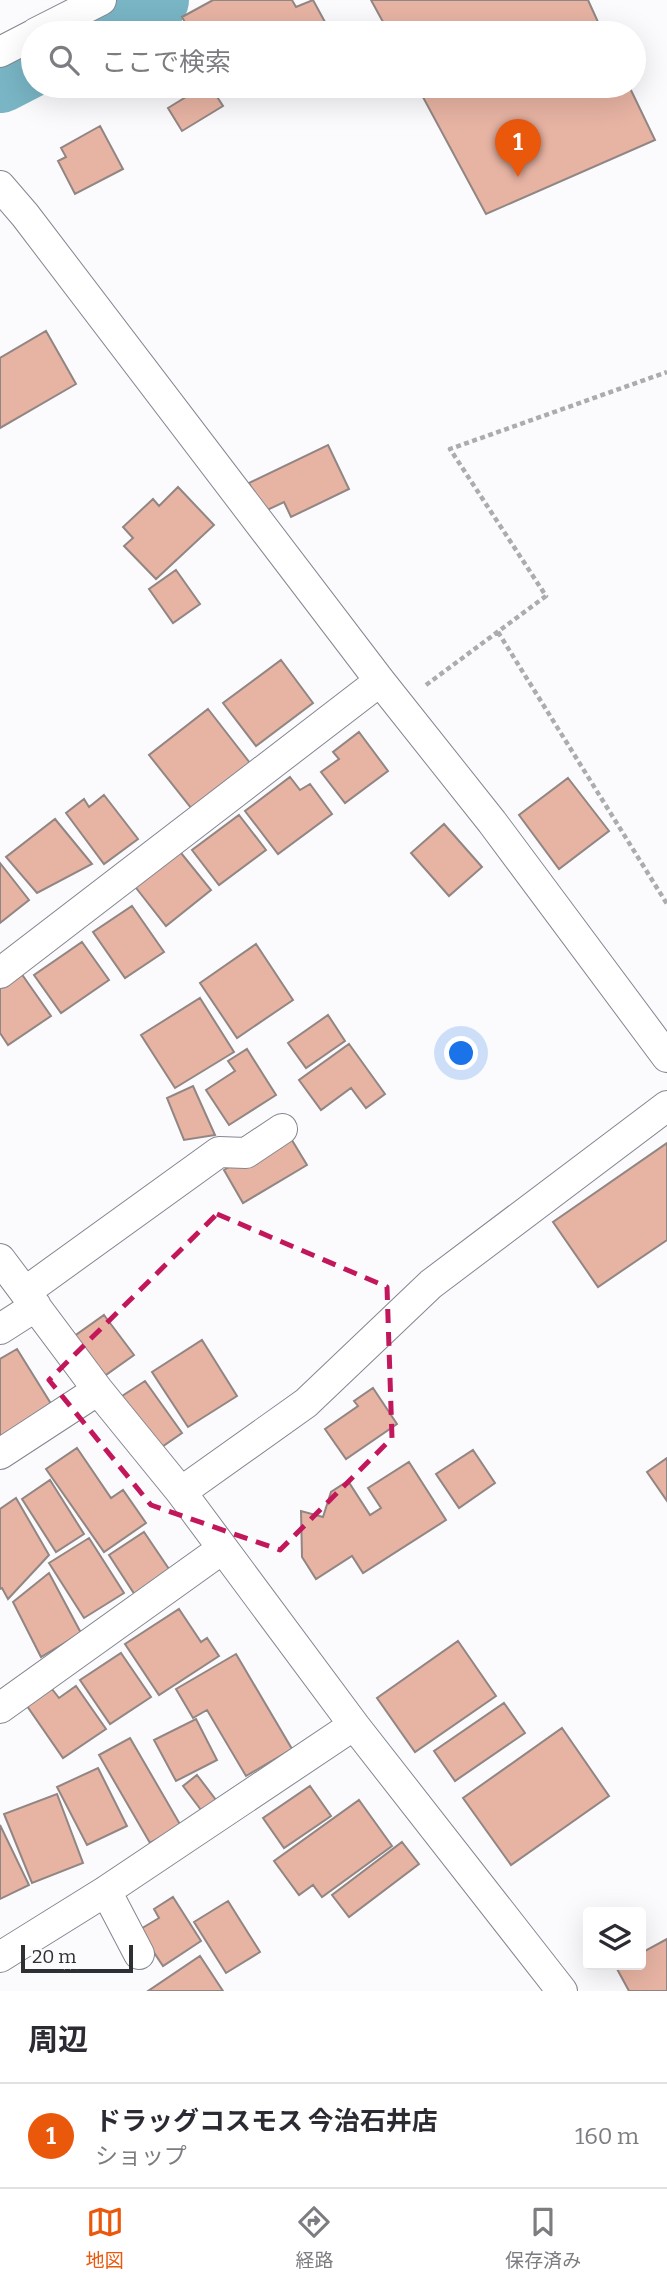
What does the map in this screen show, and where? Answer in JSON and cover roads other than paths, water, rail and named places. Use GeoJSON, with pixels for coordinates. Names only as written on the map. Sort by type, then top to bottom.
{"type":"FeatureCollection","features":[{"type":"Feature","properties":{"kind":"street"},"geometry":{"type":"LineString","coordinates":[[60,21],[101,0]]}},
{"type":"Feature","properties":{"kind":"street"},"geometry":{"type":"LineString","coordinates":[[0,52],[21,41]]}},
{"type":"Feature","properties":{"kind":"street"},"geometry":{"type":"LineString","coordinates":[[0,186],[25,215],[398,705],[492,822],[667,1056]]}},
{"type":"Feature","properties":{"kind":"street"},"geometry":{"type":"LineString","coordinates":[[0,973],[380,681]]}},
{"type":"Feature","properties":{"kind":"street"},"geometry":{"type":"LineString","coordinates":[[181,1492],[306,1404],[431,1284],[667,1106]]}},
{"type":"Feature","properties":{"kind":"street"},"geometry":{"type":"LineString","coordinates":[[0,1329],[31,1299],[219,1152],[246,1153],[282,1129]]}},
{"type":"Feature","properties":{"kind":"street"},"geometry":{"type":"LineString","coordinates":[[0,1259],[98,1390],[181,1492],[354,1725],[562,1991]]}},
{"type":"Feature","properties":{"kind":"street"},"geometry":{"type":"LineString","coordinates":[[0,1454],[98,1390]]}},
{"type":"Feature","properties":{"kind":"street"},"geometry":{"type":"LineString","coordinates":[[0,1708],[222,1549]]}},
{"type":"Feature","properties":{"kind":"street"},"geometry":{"type":"LineString","coordinates":[[0,1957],[106,1891],[354,1725]]}},
{"type":"Feature","properties":{"kind":"street"},"geometry":{"type":"LineString","coordinates":[[106,1891],[139,1954]]}},
{"type":"Feature","properties":{"kind":"waterway"},"geometry":{"type":"LineString","coordinates":[[114,21],[155,0]]}},
{"type":"Feature","properties":{"kind":"waterway"},"geometry":{"type":"LineString","coordinates":[[0,79],[21,68]]}},
{"type":"Feature","properties":{"kind":"place","name":"ドラッグコスモス 今治石井店"},"geometry":{"type":"Point","coordinates":[518,177]}}]}
